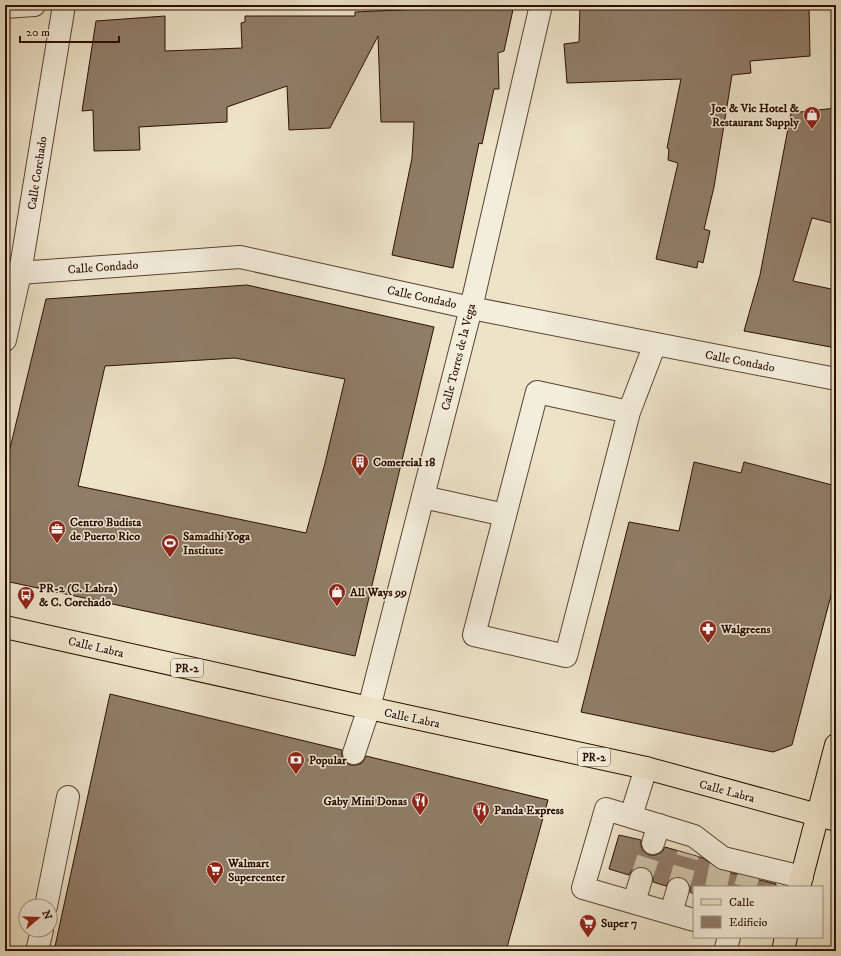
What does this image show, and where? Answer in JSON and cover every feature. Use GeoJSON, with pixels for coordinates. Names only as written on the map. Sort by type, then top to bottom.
{"type":"FeatureCollection","features":[{"type":"Feature","properties":{"kind":"main road","name":"Calle Labra"},"geometry":{"type":"LineString","coordinates":[[5,627],[646,768],[826,817]]}},
{"type":"Feature","properties":{"kind":"main road"},"geometry":{"type":"LineString","coordinates":[[800,882],[826,817],[836,744]]}},
{"type":"Feature","properties":{"kind":"main road"},"geometry":{"type":"LineString","coordinates":[[783,951],[786,938]]}},
{"type":"Feature","properties":{"kind":"street"},"geometry":{"type":"LineString","coordinates":[[5,7],[34,5]]}},
{"type":"Feature","properties":{"kind":"street","name":"Calle Corchado"},"geometry":{"type":"LineString","coordinates":[[5,340],[12,274],[64,5]]}},
{"type":"Feature","properties":{"kind":"street","name":"Calle Torres de la Vega"},"geometry":{"type":"LineString","coordinates":[[354,753],[369,708],[471,308],[541,5]]}},
{"type":"Feature","properties":{"kind":"street","name":"Calle Condado"},"geometry":{"type":"LineString","coordinates":[[12,274],[240,257],[471,308],[836,380]]}},
{"type":"Feature","properties":{"kind":"street"},"geometry":{"type":"LineString","coordinates":[[629,412],[537,392],[474,635],[566,656],[629,412],[654,344]]}},
{"type":"Feature","properties":{"kind":"street"},"geometry":{"type":"LineString","coordinates":[[423,496],[505,515]]}},
{"type":"Feature","properties":{"kind":"street"},"geometry":{"type":"LineString","coordinates":[[631,816],[646,768]]}},
{"type":"Feature","properties":{"kind":"street"},"geometry":{"type":"LineString","coordinates":[[48,898],[68,797]]}},
{"type":"Feature","properties":{"kind":"street"},"geometry":{"type":"LineString","coordinates":[[693,920],[583,888],[606,809],[631,816],[656,834],[691,845],[722,861],[800,882]]}},
{"type":"Feature","properties":{"kind":"street"},"geometry":{"type":"LineString","coordinates":[[634,902],[641,879]]}},
{"type":"Feature","properties":{"kind":"street"},"geometry":{"type":"LineString","coordinates":[[671,913],[678,889]]}},
{"type":"Feature","properties":{"kind":"street"},"geometry":{"type":"LineString","coordinates":[[38,951],[40,938]]}},
{"type":"Feature","properties":{"kind":"street"},"geometry":{"type":"LineString","coordinates":[[725,951],[729,938]]}},
{"type":"Feature","properties":{"kind":"building"},"geometry":{"type":"Polygon","coordinates":[[[422,5],[514,5],[504,51],[498,53],[499,89],[494,89],[482,144],[479,143],[453,268],[392,255],[412,158],[414,122],[381,122],[378,36],[330,128],[289,130],[287,86],[227,107],[227,122],[139,127],[140,150],[94,151],[93,110],[82,111],[96,21],[165,16],[165,51],[242,48],[241,23],[245,22],[245,16],[355,16],[355,12],[423,9],[422,5]]]}},
{"type":"Feature","properties":{"kind":"building"},"geometry":{"type":"Polygon","coordinates":[[[580,5],[809,5],[810,56],[750,61],[751,73],[732,75],[714,187],[704,229],[710,231],[703,263],[698,261],[697,268],[656,259],[678,163],[668,160],[669,149],[667,148],[681,79],[567,83],[564,44],[579,42],[580,5]]]}},
{"type":"Feature","properties":{"kind":"building"},"geometry":{"type":"Polygon","coordinates":[[[836,108],[836,224],[812,218],[793,281],[836,290],[836,348],[744,331],[760,275],[791,113],[836,108]]]}},
{"type":"Feature","properties":{"kind":"building","name":"Comercial 18"},"geometry":{"type":"Polygon","coordinates":[[[247,285],[434,327],[355,656],[5,581],[5,469],[46,299],[247,285]],[[235,358],[105,366],[78,486],[306,533],[325,463],[345,379],[235,358]]]}},
{"type":"Feature","properties":{"kind":"building","name":"Walgreens"},"geometry":{"type":"Polygon","coordinates":[[[694,462],[741,473],[744,462],[836,486],[836,576],[792,745],[773,752],[581,712],[629,522],[679,531],[694,462]]]}},
{"type":"Feature","properties":{"kind":"building"},"geometry":{"type":"Polygon","coordinates":[[[110,694],[342,750],[344,761],[350,765],[362,763],[366,756],[548,800],[506,951],[54,951],[110,694]]]}},
{"type":"Feature","properties":{"kind":"building"},"geometry":{"type":"Polygon","coordinates":[[[619,835],[641,840],[643,851],[649,855],[656,855],[662,852],[665,847],[703,858],[720,870],[776,884],[776,886],[693,886],[693,894],[690,892],[690,886],[687,881],[681,877],[675,877],[670,880],[666,886],[653,882],[653,876],[645,867],[638,867],[632,870],[629,875],[609,869],[619,835]]]}},
{"type":"Feature","properties":{"kind":"tunnel"},"geometry":{"type":"LineString","coordinates":[[641,879],[653,843]]}},
{"type":"Feature","properties":{"kind":"tunnel"},"geometry":{"type":"LineString","coordinates":[[678,889],[688,854]]}},
{"type":"Feature","properties":{"kind":"tunnel"},"geometry":{"type":"LineString","coordinates":[[716,886],[721,863]]}},
{"type":"Feature","properties":{"kind":"tunnel"},"geometry":{"type":"LineString","coordinates":[[745,886],[750,871]]}},
{"type":"Feature","properties":{"kind":"place","name":"Joe & Vic Hotel & Restaurant Supply"},"geometry":{"type":"Point","coordinates":[812,130]}},
{"type":"Feature","properties":{"kind":"place","name":"Comercial 18"},"geometry":{"type":"Point","coordinates":[360,477]}},
{"type":"Feature","properties":{"kind":"place","name":"Centro Budista de Puerto Rico"},"geometry":{"type":"Point","coordinates":[57,544]}},
{"type":"Feature","properties":{"kind":"place","name":"Samadhi Yoga Institute"},"geometry":{"type":"Point","coordinates":[170,558]}},
{"type":"Feature","properties":{"kind":"place","name":"All Ways 99"},"geometry":{"type":"Point","coordinates":[337,607]}},
{"type":"Feature","properties":{"kind":"place","name":"PR-2 (C. Labra) & C. Corchado"},"geometry":{"type":"Point","coordinates":[26,610]}},
{"type":"Feature","properties":{"kind":"place","name":"Walgreens"},"geometry":{"type":"Point","coordinates":[708,644]}},
{"type":"Feature","properties":{"kind":"place","name":"Popular"},"geometry":{"type":"Point","coordinates":[296,775]}},
{"type":"Feature","properties":{"kind":"place","name":"Gaby Mini Donas"},"geometry":{"type":"Point","coordinates":[420,816]}},
{"type":"Feature","properties":{"kind":"place","name":"Panda Express"},"geometry":{"type":"Point","coordinates":[481,825]}},
{"type":"Feature","properties":{"kind":"place","name":"Walmart Supercenter"},"geometry":{"type":"Point","coordinates":[215,885]}},
{"type":"Feature","properties":{"kind":"place","name":"Super 7"},"geometry":{"type":"Point","coordinates":[588,938]}}]}
